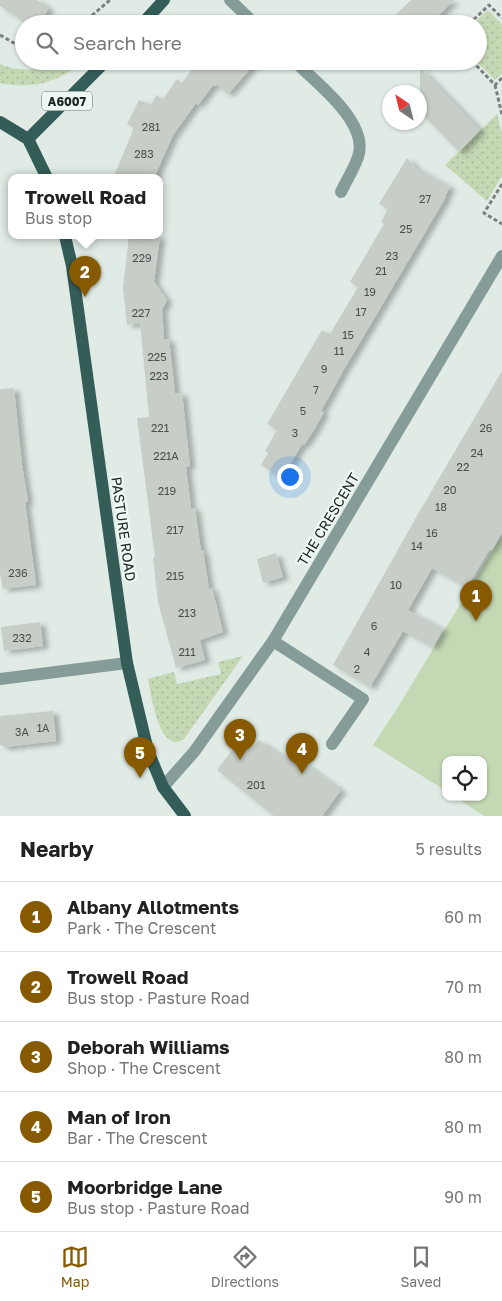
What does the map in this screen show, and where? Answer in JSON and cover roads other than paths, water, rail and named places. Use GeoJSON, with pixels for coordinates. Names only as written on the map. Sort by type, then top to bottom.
{"type":"FeatureCollection","features":[{"type":"Feature","properties":{"kind":"main road"},"geometry":{"type":"LineString","coordinates":[[150,15],[164,0]]}},
{"type":"Feature","properties":{"kind":"main road","name":"A6007"},"geometry":{"type":"LineString","coordinates":[[28,139],[97,70]]}},
{"type":"Feature","properties":{"kind":"main road"},"geometry":{"type":"LineString","coordinates":[[0,122],[28,139],[45,174]]}},
{"type":"Feature","properties":{"kind":"main road","name":"PASTURE ROAD"},"geometry":{"type":"LineString","coordinates":[[66,239],[72,266],[127,663],[148,751],[163,786],[185,816]]}},
{"type":"Feature","properties":{"kind":"street"},"geometry":{"type":"LineString","coordinates":[[230,0],[246,15]]}},
{"type":"Feature","properties":{"kind":"street"},"geometry":{"type":"LineString","coordinates":[[303,70],[338,103],[353,123],[360,140],[359,156],[341,192]]}},
{"type":"Feature","properties":{"kind":"street","name":"THE CRESCENT"},"geometry":{"type":"LineString","coordinates":[[163,786],[194,752],[273,640],[502,256]]}},
{"type":"Feature","properties":{"kind":"street"},"geometry":{"type":"LineString","coordinates":[[273,640],[363,699],[332,744]]}},
{"type":"Feature","properties":{"kind":"street"},"geometry":{"type":"LineString","coordinates":[[0,679],[127,663]]}},
{"type":"Feature","properties":{"kind":"place","name":"Trowell Road"},"geometry":{"type":"Point","coordinates":[85,297]}},
{"type":"Feature","properties":{"kind":"place","name":"Albany Allotments"},"geometry":{"type":"Point","coordinates":[476,621]}},
{"type":"Feature","properties":{"kind":"place","name":"Deborah Williams"},"geometry":{"type":"Point","coordinates":[240,760]}},
{"type":"Feature","properties":{"kind":"place","name":"Man of Iron"},"geometry":{"type":"Point","coordinates":[302,774]}},
{"type":"Feature","properties":{"kind":"place","name":"Moorbridge Lane"},"geometry":{"type":"Point","coordinates":[140,778]}}]}
